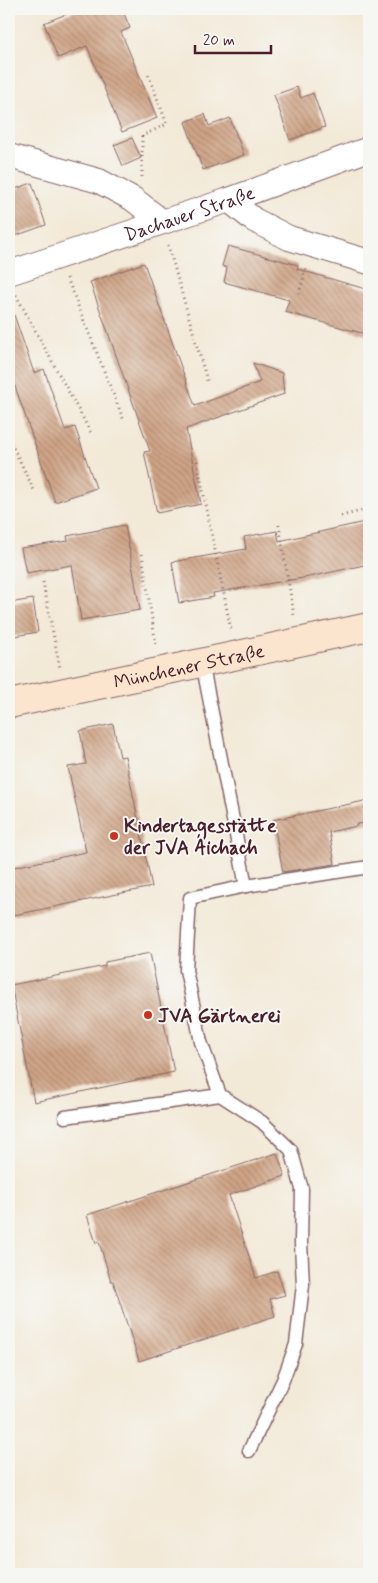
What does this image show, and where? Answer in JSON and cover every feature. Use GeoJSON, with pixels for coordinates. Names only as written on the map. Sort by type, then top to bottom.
{"type":"FeatureCollection","features":[{"type":"Feature","properties":{"kind":"main road","name":"Münchener Straße"},"geometry":{"type":"LineString","coordinates":[[9,704],[369,627]]}},
{"type":"Feature","properties":{"kind":"street","name":"Dachauer Straße"},"geometry":{"type":"LineString","coordinates":[[11,281],[58,256],[229,200],[369,149]]}},
{"type":"Feature","properties":{"kind":"street"},"geometry":{"type":"LineString","coordinates":[[9,156],[99,181],[133,199],[161,221]]}},
{"type":"Feature","properties":{"kind":"street"},"geometry":{"type":"LineString","coordinates":[[229,200],[254,220],[289,238],[369,262]]}},
{"type":"Feature","properties":{"kind":"lane"},"geometry":{"type":"LineString","coordinates":[[202,662],[246,886]]}},
{"type":"Feature","properties":{"kind":"lane"},"geometry":{"type":"LineString","coordinates":[[249,1451],[283,1380],[296,1344],[303,1286],[301,1243],[302,1189],[291,1150],[262,1122],[220,1096],[201,1042],[186,970],[190,898],[246,886],[369,867]]}},
{"type":"Feature","properties":{"kind":"lane"},"geometry":{"type":"LineString","coordinates":[[65,1117],[220,1096]]}},
{"type":"Feature","properties":{"kind":"path"},"geometry":{"type":"LineString","coordinates":[[133,199],[143,176],[142,136],[167,124],[148,74]]}},
{"type":"Feature","properties":{"kind":"path"},"geometry":{"type":"LineString","coordinates":[[161,221],[208,384]]}},
{"type":"Feature","properties":{"kind":"path"},"geometry":{"type":"LineString","coordinates":[[58,256],[124,421]]}},
{"type":"Feature","properties":{"kind":"path"},"geometry":{"type":"LineString","coordinates":[[11,281],[91,434]]}},
{"type":"Feature","properties":{"kind":"path"},"geometry":{"type":"LineString","coordinates":[[9,439],[34,490]]}},
{"type":"Feature","properties":{"kind":"path"},"geometry":{"type":"LineString","coordinates":[[197,461],[236,655]]}},
{"type":"Feature","properties":{"kind":"path"},"geometry":{"type":"LineString","coordinates":[[9,478],[13,486]]}},
{"type":"Feature","properties":{"kind":"path"},"geometry":{"type":"LineString","coordinates":[[341,516],[369,509]]}},
{"type":"Feature","properties":{"kind":"path"},"geometry":{"type":"LineString","coordinates":[[279,525],[293,614],[300,642]]}},
{"type":"Feature","properties":{"kind":"path"},"geometry":{"type":"LineString","coordinates":[[142,554],[157,650],[163,670]]}},
{"type":"Feature","properties":{"kind":"path"},"geometry":{"type":"LineString","coordinates":[[43,582],[64,692]]}},
{"type":"Feature","properties":{"kind":"building"},"geometry":{"type":"Polygon","coordinates":[[[79,9],[122,9],[130,28],[121,32],[157,118],[122,132],[87,46],[58,58],[44,23],[79,9]]]}},
{"type":"Feature","properties":{"kind":"building"},"geometry":{"type":"Polygon","coordinates":[[[297,87],[301,98],[313,93],[325,127],[290,140],[274,95],[297,87]]]}},
{"type":"Feature","properties":{"kind":"building"},"geometry":{"type":"Polygon","coordinates":[[[205,114],[209,126],[230,118],[244,155],[203,170],[185,122],[205,114]]]}},
{"type":"Feature","properties":{"kind":"building"},"geometry":{"type":"Polygon","coordinates":[[[132,138],[141,158],[123,166],[114,145],[132,138]]]}},
{"type":"Feature","properties":{"kind":"building"},"geometry":{"type":"Polygon","coordinates":[[[32,183],[46,225],[9,238],[9,191],[32,183]]]}},
{"type":"Feature","properties":{"kind":"building"},"geometry":{"type":"Polygon","coordinates":[[[228,246],[298,265],[297,269],[369,290],[369,335],[285,312],[289,300],[224,282],[227,268],[222,266],[228,246]]]}},
{"type":"Feature","properties":{"kind":"building"},"geometry":{"type":"Polygon","coordinates":[[[144,263],[195,406],[260,382],[253,363],[282,373],[284,394],[186,429],[201,504],[157,513],[144,452],[150,451],[90,282],[144,263]]]}},
{"type":"Feature","properties":{"kind":"building"},"geometry":{"type":"Polygon","coordinates":[[[12,309],[34,373],[44,369],[65,430],[75,427],[96,488],[55,502],[9,369],[9,310],[12,309]]]}},
{"type":"Feature","properties":{"kind":"building"},"geometry":{"type":"Polygon","coordinates":[[[369,521],[369,564],[309,577],[213,593],[214,597],[179,603],[172,562],[246,549],[244,537],[277,531],[279,541],[369,521]]]}},
{"type":"Feature","properties":{"kind":"building"},"geometry":{"type":"Polygon","coordinates":[[[125,525],[140,610],[81,620],[72,565],[26,573],[21,548],[68,541],[67,536],[125,525]]]}},
{"type":"Feature","properties":{"kind":"building"},"geometry":{"type":"Polygon","coordinates":[[[33,599],[38,632],[9,637],[9,603],[33,599]]]}},
{"type":"Feature","properties":{"kind":"building","name":"Kindertagesstätte der JVA Aichach"},"geometry":{"type":"Polygon","coordinates":[[[113,724],[120,757],[125,756],[152,887],[9,916],[9,868],[86,852],[68,767],[86,764],[80,731],[113,724]]]}},
{"type":"Feature","properties":{"kind":"building"},"geometry":{"type":"Polygon","coordinates":[[[369,800],[369,823],[356,824],[357,826],[329,832],[335,864],[283,872],[273,820],[369,800]]]}},
{"type":"Feature","properties":{"kind":"building"},"geometry":{"type":"Polygon","coordinates":[[[150,953],[174,1072],[34,1102],[11,985],[105,966],[105,962],[150,953]]]}},
{"type":"Feature","properties":{"kind":"building"},"geometry":{"type":"Polygon","coordinates":[[[277,1153],[285,1176],[229,1195],[256,1278],[277,1271],[285,1295],[270,1299],[275,1316],[139,1361],[113,1281],[111,1281],[99,1242],[96,1243],[87,1215],[277,1153]]]}},
{"type":"Feature","properties":{"kind":"place","name":"Kindertagesstätte der JVA Aichach"},"geometry":{"type":"Point","coordinates":[114,836]}},
{"type":"Feature","properties":{"kind":"place","name":"JVA Gärtnerei"},"geometry":{"type":"Point","coordinates":[148,1015]}}]}
